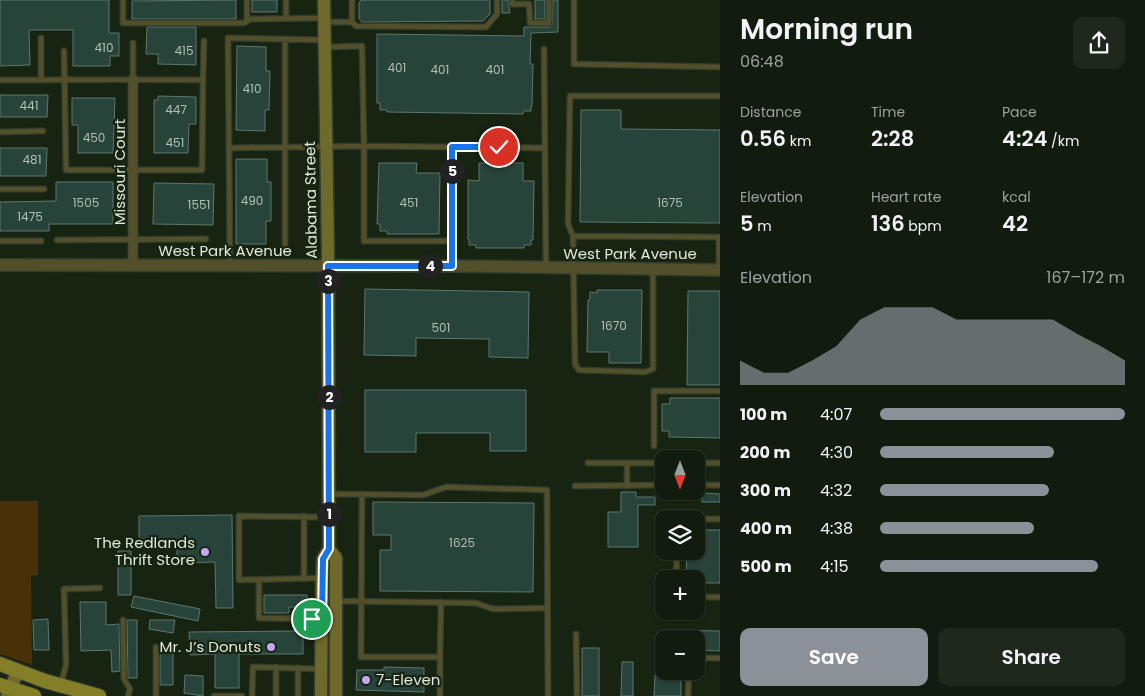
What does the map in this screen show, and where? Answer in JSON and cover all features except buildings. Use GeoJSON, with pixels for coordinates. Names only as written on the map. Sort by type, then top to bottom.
{"type":"FeatureCollection","features":[{"type":"Feature","properties":{"kind":"main road","name":"Alabama Street"},"geometry":{"type":"LineString","coordinates":[[321,696],[323,559],[329,549],[328,266],[324,0]]}},
{"type":"Feature","properties":{"kind":"main road","name":"Alabama Street"},"geometry":{"type":"LineString","coordinates":[[329,549],[336,558],[336,696]]}},
{"type":"Feature","properties":{"kind":"main road"},"geometry":{"type":"LineString","coordinates":[[0,664],[60,686],[99,696]]}},
{"type":"Feature","properties":{"kind":"main road"},"geometry":{"type":"LineString","coordinates":[[18,671],[6,690],[29,695],[35,677]]}},
{"type":"Feature","properties":{"kind":"street","name":"Missouri Court"},"geometry":{"type":"LineString","coordinates":[[133,79],[133,266]]}},
{"type":"Feature","properties":{"kind":"street","name":"West Park Avenue"},"geometry":{"type":"LineString","coordinates":[[0,265],[452,266],[719,270]]}},
{"type":"Feature","properties":{"kind":"lane"},"geometry":{"type":"LineString","coordinates":[[123,0],[124,23],[244,23],[251,19],[286,18],[352,22],[356,26],[486,27],[497,14],[497,0]]}},
{"type":"Feature","properties":{"kind":"lane"},"geometry":{"type":"LineString","coordinates":[[247,0],[248,21]]}},
{"type":"Feature","properties":{"kind":"lane"},"geometry":{"type":"LineString","coordinates":[[286,0],[286,18]]}},
{"type":"Feature","properties":{"kind":"lane"},"geometry":{"type":"LineString","coordinates":[[352,0],[352,22]]}},
{"type":"Feature","properties":{"kind":"lane"},"geometry":{"type":"LineString","coordinates":[[512,0],[512,4],[529,4],[530,23],[549,23],[549,0]]}},
{"type":"Feature","properties":{"kind":"lane"},"geometry":{"type":"LineString","coordinates":[[574,0],[574,64],[720,67]]}},
{"type":"Feature","properties":{"kind":"lane"},"geometry":{"type":"LineString","coordinates":[[41,38],[41,80]]}},
{"type":"Feature","properties":{"kind":"lane"},"geometry":{"type":"LineString","coordinates":[[230,265],[228,38],[285,39],[362,46],[364,240],[452,241]]}},
{"type":"Feature","properties":{"kind":"lane"},"geometry":{"type":"LineString","coordinates":[[285,39],[285,246]]}},
{"type":"Feature","properties":{"kind":"lane"},"geometry":{"type":"LineString","coordinates":[[64,51],[66,170],[202,170],[204,41]]}},
{"type":"Feature","properties":{"kind":"lane"},"geometry":{"type":"LineString","coordinates":[[133,43],[133,79]]}},
{"type":"Feature","properties":{"kind":"lane"},"geometry":{"type":"LineString","coordinates":[[544,49],[546,268]]}},
{"type":"Feature","properties":{"kind":"lane"},"geometry":{"type":"LineString","coordinates":[[0,80],[204,80]]}},
{"type":"Feature","properties":{"kind":"lane"},"geometry":{"type":"LineString","coordinates":[[653,269],[654,369],[645,372],[579,370],[576,368],[573,236],[568,224],[570,96],[720,96]]}},
{"type":"Feature","properties":{"kind":"lane"},"geometry":{"type":"LineString","coordinates":[[0,132],[44,132]]}},
{"type":"Feature","properties":{"kind":"lane"},"geometry":{"type":"LineString","coordinates":[[229,148],[364,146],[545,148]]}},
{"type":"Feature","properties":{"kind":"lane"},"geometry":{"type":"LineString","coordinates":[[452,147],[452,266]]}},
{"type":"Feature","properties":{"kind":"lane"},"geometry":{"type":"LineString","coordinates":[[0,189],[44,189]]}},
{"type":"Feature","properties":{"kind":"lane"},"geometry":{"type":"LineString","coordinates":[[573,236],[719,237],[719,270]]}},
{"type":"Feature","properties":{"kind":"lane"},"geometry":{"type":"LineString","coordinates":[[0,240],[41,241]]}},
{"type":"Feature","properties":{"kind":"lane"},"geometry":{"type":"LineString","coordinates":[[57,240],[206,240]]}},
{"type":"Feature","properties":{"kind":"lane"},"geometry":{"type":"LineString","coordinates":[[654,446],[654,391],[720,391]]}},
{"type":"Feature","properties":{"kind":"lane"},"geometry":{"type":"LineString","coordinates":[[588,463],[655,463]]}},
{"type":"Feature","properties":{"kind":"lane"},"geometry":{"type":"LineString","coordinates":[[626,463],[627,486]]}},
{"type":"Feature","properties":{"kind":"lane"},"geometry":{"type":"LineString","coordinates":[[705,463],[720,463]]}},
{"type":"Feature","properties":{"kind":"lane"},"geometry":{"type":"LineString","coordinates":[[575,486],[655,485]]}},
{"type":"Feature","properties":{"kind":"lane"},"geometry":{"type":"LineString","coordinates":[[705,485],[720,485]]}},
{"type":"Feature","properties":{"kind":"lane"},"geometry":{"type":"LineString","coordinates":[[329,494],[423,496],[446,486],[546,490],[548,696]]}},
{"type":"Feature","properties":{"kind":"lane"},"geometry":{"type":"LineString","coordinates":[[362,494],[361,657],[440,657]]}},
{"type":"Feature","properties":{"kind":"lane"},"geometry":{"type":"LineString","coordinates":[[322,578],[239,580],[239,516],[329,517]]}},
{"type":"Feature","properties":{"kind":"lane"},"geometry":{"type":"LineString","coordinates":[[304,516],[304,579]]}},
{"type":"Feature","properties":{"kind":"lane"},"geometry":{"type":"LineString","coordinates":[[705,519],[720,519]]}},
{"type":"Feature","properties":{"kind":"lane"},"geometry":{"type":"LineString","coordinates":[[259,580],[259,618],[322,619]]}},
{"type":"Feature","properties":{"kind":"lane"},"geometry":{"type":"LineString","coordinates":[[60,686],[66,665],[64,589],[100,588]]}},
{"type":"Feature","properties":{"kind":"lane"},"geometry":{"type":"LineString","coordinates":[[705,597],[720,597]]}},
{"type":"Feature","properties":{"kind":"lane"},"geometry":{"type":"LineString","coordinates":[[336,601],[476,603],[493,608],[547,608]]}},
{"type":"Feature","properties":{"kind":"lane"},"geometry":{"type":"LineString","coordinates":[[440,696],[441,602]]}},
{"type":"Feature","properties":{"kind":"lane"},"geometry":{"type":"LineString","coordinates":[[123,620],[124,679],[130,689],[128,696]]}},
{"type":"Feature","properties":{"kind":"lane"},"geometry":{"type":"LineString","coordinates":[[576,634],[577,696]]}},
{"type":"Feature","properties":{"kind":"lane"},"geometry":{"type":"LineString","coordinates":[[156,647],[156,696]]}},
{"type":"Feature","properties":{"kind":"lane"},"geometry":{"type":"LineString","coordinates":[[705,658],[720,658]]}},
{"type":"Feature","properties":{"kind":"lane"},"geometry":{"type":"LineString","coordinates":[[252,696],[252,667],[321,669]]}},
{"type":"Feature","properties":{"kind":"lane"},"geometry":{"type":"LineString","coordinates":[[276,668],[276,696]]}},
{"type":"Feature","properties":{"kind":"lane"},"geometry":{"type":"LineString","coordinates":[[298,668],[298,696]]}},
{"type":"Feature","properties":{"kind":"lane"},"geometry":{"type":"LineString","coordinates":[[688,680],[688,696]]}},
{"type":"Feature","properties":{"kind":"lane"},"geometry":{"type":"LineString","coordinates":[[214,696],[242,696]]}},
{"type":"Feature","properties":{"kind":"shaded area"},"geometry":{"type":"Polygon","coordinates":[[[0,501],[38,501],[38,575],[31,576],[32,665],[0,654],[0,501]]]}},
{"type":"Feature","properties":{"kind":"place","name":"The Redlands Thrift Store"},"geometry":{"type":"Point","coordinates":[205,552]}},
{"type":"Feature","properties":{"kind":"place","name":"Mr. J’s Donuts"},"geometry":{"type":"Point","coordinates":[271,647]}},
{"type":"Feature","properties":{"kind":"place","name":"7-Eleven"},"geometry":{"type":"Point","coordinates":[366,680]}},
{"type":"Feature","properties":{"kind":"route"},"geometry":{"type":"LineString","coordinates":[[312,619],[322,619],[323,559],[329,549],[328,266],[452,266],[452,147],[499,147]]}}]}
